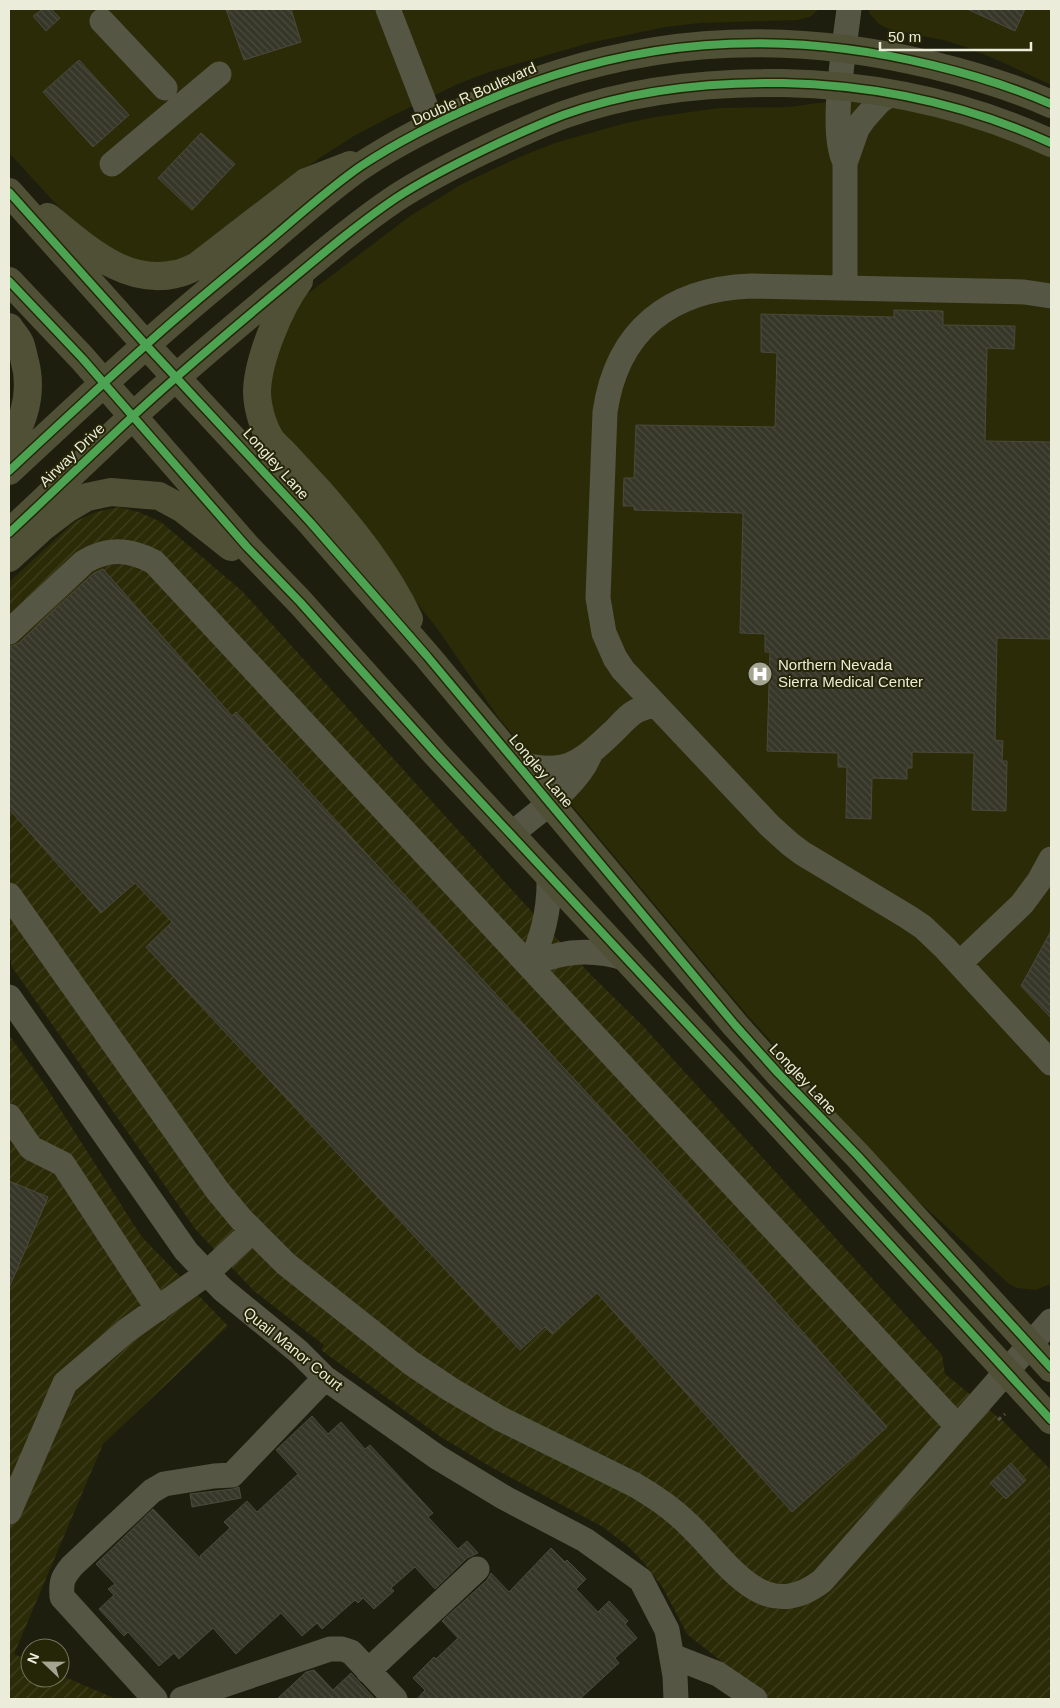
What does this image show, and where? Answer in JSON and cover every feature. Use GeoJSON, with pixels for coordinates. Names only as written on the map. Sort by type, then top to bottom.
{"type":"FeatureCollection","features":[{"type":"Feature","properties":{"kind":"main road","name":"Double R Boulevard"},"geometry":{"type":"LineString","coordinates":[[126,363],[332,189],[361,167],[432,125],[509,90],[546,77],[625,55],[677,47],[750,42],[787,42],[891,55],[1001,84],[1051,104]]}},
{"type":"Feature","properties":{"kind":"main road"},"geometry":{"type":"LineString","coordinates":[[176,377],[325,252],[374,214],[423,181],[509,138],[565,114],[610,101],[679,88],[719,84],[762,83],[840,86],[922,99],[995,120],[1051,143]]}},
{"type":"Feature","properties":{"kind":"main road"},"geometry":{"type":"LineString","coordinates":[[9,188],[108,263],[136,274],[158,277],[178,274],[198,266],[306,182],[389,150]]}},
{"type":"Feature","properties":{"kind":"main road","name":"Longley Lane"},"geometry":{"type":"LineString","coordinates":[[9,192],[146,345],[310,522],[427,656],[735,1025],[778,1073],[858,1156],[1051,1368]]}},
{"type":"Feature","properties":{"kind":"main road"},"geometry":{"type":"LineString","coordinates":[[325,252],[298,283],[272,330],[259,373],[257,392],[261,418],[270,438],[320,492],[362,543],[398,596],[427,656]]}},
{"type":"Feature","properties":{"kind":"main road"},"geometry":{"type":"LineString","coordinates":[[9,281],[103,383],[247,547],[300,602],[1051,1420]]}},
{"type":"Feature","properties":{"kind":"main road"},"geometry":{"type":"LineString","coordinates":[[9,327],[21,344],[27,366],[28,391],[25,412],[17,432],[9,445]]}},
{"type":"Feature","properties":{"kind":"main road","name":"Airway Drive"},"geometry":{"type":"LineString","coordinates":[[9,471],[126,363]]}},
{"type":"Feature","properties":{"kind":"main road","name":"Airway Drive"},"geometry":{"type":"LineString","coordinates":[[9,533],[176,377]]}},
{"type":"Feature","properties":{"kind":"main road"},"geometry":{"type":"LineString","coordinates":[[9,558],[44,526],[65,510],[87,497],[111,492],[159,496],[183,509],[300,602]]}},
{"type":"Feature","properties":{"kind":"street"},"geometry":{"type":"LineString","coordinates":[[388,9],[432,125]]}},
{"type":"Feature","properties":{"kind":"street"},"geometry":{"type":"LineString","coordinates":[[845,163],[839,149],[838,138],[840,86],[849,9]]}},
{"type":"Feature","properties":{"kind":"street"},"geometry":{"type":"LineString","coordinates":[[102,21],[165,88]]}},
{"type":"Feature","properties":{"kind":"street"},"geometry":{"type":"LineString","coordinates":[[112,164],[219,74]]}},
{"type":"Feature","properties":{"kind":"street"},"geometry":{"type":"LineString","coordinates":[[845,288],[845,163],[857,129],[863,120],[880,101],[892,93]]}},
{"type":"Feature","properties":{"kind":"street"},"geometry":{"type":"LineString","coordinates":[[1051,296],[1024,292],[743,286],[687,298],[672,305],[651,321],[629,346],[612,380],[605,412],[599,609],[604,634],[623,670],[778,835],[802,853],[908,917],[935,938],[1051,1063]]}},
{"type":"Feature","properties":{"kind":"street"},"geometry":{"type":"LineString","coordinates":[[9,632],[84,562],[93,557],[113,551],[123,551],[134,553],[154,562],[958,1427]]}},
{"type":"Feature","properties":{"kind":"street"},"geometry":{"type":"LineString","coordinates":[[516,762],[541,768],[558,768],[573,764],[591,752],[633,713],[655,704]]}},
{"type":"Feature","properties":{"kind":"street"},"geometry":{"type":"LineString","coordinates":[[512,834],[579,775],[591,752]]}},
{"type":"Feature","properties":{"kind":"street"},"geometry":{"type":"LineString","coordinates":[[960,963],[1022,904],[1051,859]]}},
{"type":"Feature","properties":{"kind":"street"},"geometry":{"type":"LineString","coordinates":[[529,965],[536,951],[546,920],[549,874]]}},
{"type":"Feature","properties":{"kind":"street"},"geometry":{"type":"LineString","coordinates":[[12,908],[217,1190],[252,1231],[294,1271],[411,1363],[450,1389],[499,1418],[655,1496],[689,1524],[745,1583],[763,1593],[783,1596],[794,1595],[814,1587],[822,1581],[1051,1322]]}},
{"type":"Feature","properties":{"kind":"street"},"geometry":{"type":"LineString","coordinates":[[529,965],[553,956],[581,951],[604,953],[627,959]]}},
{"type":"Feature","properties":{"kind":"street","name":"Quail Manor Court"},"geometry":{"type":"LineString","coordinates":[[9,997],[186,1252],[206,1274],[240,1305],[299,1352],[325,1378],[437,1457],[505,1498],[585,1540],[641,1580],[668,1630],[675,1676],[676,1699]]}},
{"type":"Feature","properties":{"kind":"street"},"geometry":{"type":"LineString","coordinates":[[9,1116],[32,1148]]}},
{"type":"Feature","properties":{"kind":"street"},"geometry":{"type":"LineString","coordinates":[[9,1138],[63,1164],[158,1309]]}},
{"type":"Feature","properties":{"kind":"street"},"geometry":{"type":"LineString","coordinates":[[9,1512],[65,1382],[126,1331],[206,1274],[252,1231]]}},
{"type":"Feature","properties":{"kind":"street"},"geometry":{"type":"LineString","coordinates":[[155,1699],[62,1597],[61,1584],[65,1575],[72,1566],[152,1491],[164,1484],[232,1475],[325,1378]]}},
{"type":"Feature","properties":{"kind":"street"},"geometry":{"type":"LineString","coordinates":[[368,1671],[477,1569]]}},
{"type":"Feature","properties":{"kind":"street"},"geometry":{"type":"LineString","coordinates":[[182,1699],[330,1649],[342,1649],[351,1652],[395,1699]]}},
{"type":"Feature","properties":{"kind":"street"},"geometry":{"type":"LineString","coordinates":[[672,1656],[718,1674],[756,1699]]}},
{"type":"Feature","properties":{"kind":"path"},"geometry":{"type":"LineString","coordinates":[[998,1420],[1005,1414]]}},
{"type":"Feature","properties":{"kind":"shaded area"},"geometry":{"type":"Polygon","coordinates":[[[9,9],[819,9],[810,17],[797,20],[700,23],[665,27],[589,43],[489,72],[458,84],[354,136],[321,157],[282,186],[198,256],[142,267],[93,244],[9,153],[9,9]]]}},
{"type":"Feature","properties":{"kind":"shaded area"},"geometry":{"type":"Polygon","coordinates":[[[868,9],[1051,9],[1051,85],[966,47],[943,40],[889,29],[879,24],[868,9]]]}},
{"type":"Feature","properties":{"kind":"shaded area","name":"Northern Nevada Sierra Medical Center"},"geometry":{"type":"Polygon","coordinates":[[[847,99],[909,109],[956,122],[996,135],[1051,157],[1051,1284],[1035,1290],[1017,1288],[1009,1284],[907,1191],[747,1015],[498,717],[439,631],[269,416],[270,362],[302,298],[410,216],[462,184],[555,143],[622,124],[655,117],[719,108],[789,107],[847,99]]]}},
{"type":"Feature","properties":{"kind":"shaded area"},"geometry":{"type":"Polygon","coordinates":[[[119,507],[139,512],[161,522],[242,591],[521,900],[591,975],[641,1024],[942,1355],[945,1374],[1004,1422],[1051,1470],[1051,1699],[755,1699],[761,1693],[687,1634],[663,1588],[629,1547],[603,1527],[491,1467],[441,1437],[321,1350],[324,1345],[254,1291],[196,1230],[12,967],[9,958],[9,582],[74,522],[96,512],[119,507]]]}},
{"type":"Feature","properties":{"kind":"shaded area"},"geometry":{"type":"Polygon","coordinates":[[[9,1035],[41,1079],[141,1236],[228,1326],[103,1444],[14,1654],[20,1657],[20,1688],[70,1688],[70,1679],[116,1699],[9,1699],[9,1035]]]}},
{"type":"Feature","properties":{"kind":"building"},"geometry":{"type":"Polygon","coordinates":[[[43,9],[51,9],[60,18],[46,31],[33,16],[43,9]]]}},
{"type":"Feature","properties":{"kind":"building"},"geometry":{"type":"Polygon","coordinates":[[[226,9],[291,9],[301,42],[244,60],[226,9]]]}},
{"type":"Feature","properties":{"kind":"building"},"geometry":{"type":"Polygon","coordinates":[[[967,9],[1025,9],[1015,31],[967,9]]]}},
{"type":"Feature","properties":{"kind":"building"},"geometry":{"type":"Polygon","coordinates":[[[79,60],[129,115],[93,147],[43,92],[79,60]]]}},
{"type":"Feature","properties":{"kind":"building"},"geometry":{"type":"Polygon","coordinates":[[[201,133],[235,164],[192,210],[158,178],[201,133]]]}},
{"type":"Feature","properties":{"kind":"building"},"geometry":{"type":"Polygon","coordinates":[[[894,310],[943,311],[943,325],[1015,326],[1014,349],[987,348],[985,441],[1051,442],[1051,639],[997,638],[995,740],[1003,741],[1002,761],[1007,761],[1006,811],[972,810],[974,753],[912,752],[912,768],[907,768],[907,779],[872,778],[871,819],[846,818],[847,767],[838,767],[838,753],[767,751],[770,652],[765,652],[765,634],[740,633],[743,513],[634,510],[634,506],[623,506],[624,478],[634,478],[636,425],[775,427],[777,353],[761,352],[761,314],[894,317],[894,310]]]}},
{"type":"Feature","properties":{"kind":"building"},"geometry":{"type":"Polygon","coordinates":[[[103,569],[232,716],[236,712],[691,1206],[887,1427],[792,1512],[597,1293],[552,1334],[545,1327],[520,1350],[146,947],[172,922],[135,883],[101,913],[9,809],[9,647],[19,643],[94,573],[103,569]]]}},
{"type":"Feature","properties":{"kind":"building"},"geometry":{"type":"Polygon","coordinates":[[[1051,931],[1051,1018],[1021,986],[1051,931]]]}},
{"type":"Feature","properties":{"kind":"building"},"geometry":{"type":"Polygon","coordinates":[[[9,1181],[48,1197],[9,1288],[9,1181]]]}},
{"type":"Feature","properties":{"kind":"building"},"geometry":{"type":"Polygon","coordinates":[[[312,1416],[328,1434],[341,1422],[365,1449],[370,1445],[433,1513],[428,1517],[458,1549],[467,1541],[478,1553],[467,1558],[435,1589],[415,1567],[391,1588],[394,1591],[374,1609],[363,1598],[358,1603],[355,1600],[322,1629],[317,1623],[302,1636],[281,1613],[236,1654],[213,1628],[179,1659],[174,1653],[159,1666],[128,1632],[124,1636],[99,1609],[114,1595],[108,1589],[115,1584],[96,1564],[153,1509],[201,1559],[200,1556],[230,1528],[224,1522],[247,1501],[257,1512],[298,1474],[276,1450],[312,1416]]]}},
{"type":"Feature","properties":{"kind":"building"},"geometry":{"type":"Polygon","coordinates":[[[1011,1463],[1026,1480],[1006,1499],[990,1483],[1011,1463]]]}},
{"type":"Feature","properties":{"kind":"building"},"geometry":{"type":"Polygon","coordinates":[[[239,1487],[241,1498],[192,1507],[190,1494],[239,1487]]]}},
{"type":"Feature","properties":{"kind":"building"},"geometry":{"type":"Polygon","coordinates":[[[551,1548],[565,1562],[567,1560],[586,1579],[576,1589],[598,1612],[609,1601],[628,1621],[625,1624],[637,1638],[615,1658],[619,1663],[580,1699],[417,1699],[425,1690],[413,1678],[434,1657],[436,1659],[458,1638],[442,1621],[487,1580],[491,1573],[509,1592],[551,1548]]]}},
{"type":"Feature","properties":{"kind":"building"},"geometry":{"type":"Polygon","coordinates":[[[314,1670],[333,1690],[351,1673],[374,1698],[277,1699],[306,1672],[314,1670]]]}},
{"type":"Feature","properties":{"kind":"cycle path"},"geometry":{"type":"LineString","coordinates":[[9,471],[173,321],[309,206],[361,166],[390,148],[436,124],[483,102],[538,80],[593,64],[649,52],[704,45],[760,43],[817,46],[874,53],[932,65],[993,82],[1051,104]]}},
{"type":"Feature","properties":{"kind":"cycle path"},"geometry":{"type":"LineString","coordinates":[[9,533],[184,370],[318,257],[364,221],[396,198],[440,172],[505,140],[563,115],[616,99],[671,89],[755,83],[818,85],[886,93],[953,107],[1019,129],[1051,143]]}},
{"type":"Feature","properties":{"kind":"cycle path"},"geometry":{"type":"LineString","coordinates":[[9,192],[146,345],[310,522],[427,656],[735,1025],[778,1073],[858,1156],[1051,1368]]}},
{"type":"Feature","properties":{"kind":"cycle path"},"geometry":{"type":"LineString","coordinates":[[9,281],[82,358],[247,547],[300,602],[437,755],[753,1095],[1051,1420]]}},
{"type":"Feature","properties":{"kind":"place","name":"Northern Nevada Sierra Medical Center"},"geometry":{"type":"Point","coordinates":[760,674]}}]}
